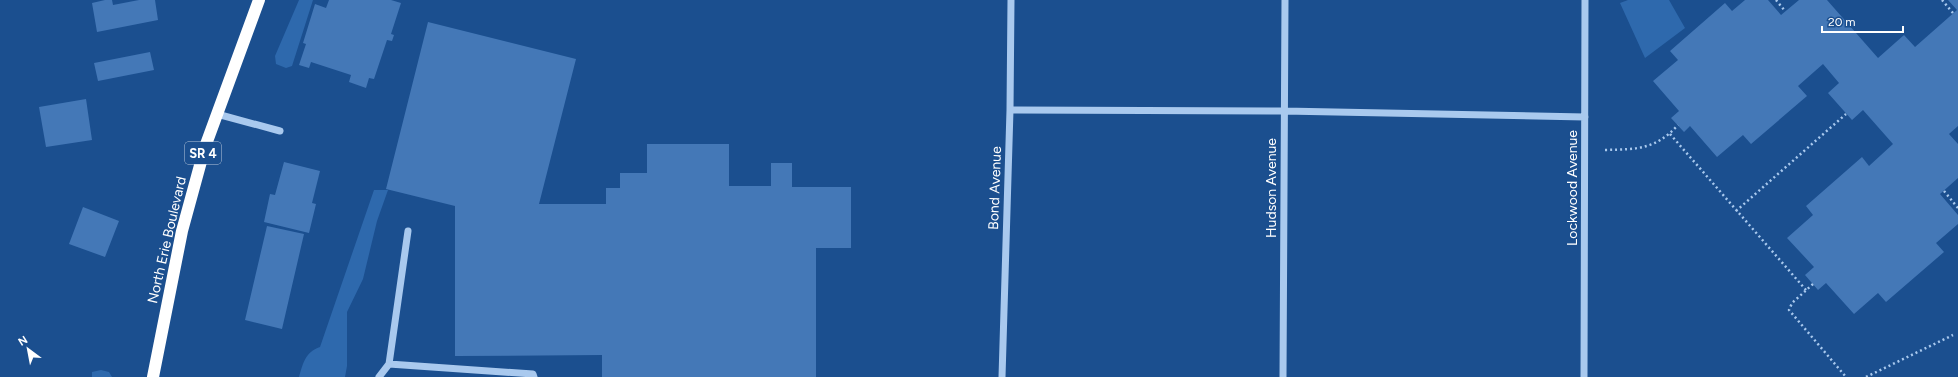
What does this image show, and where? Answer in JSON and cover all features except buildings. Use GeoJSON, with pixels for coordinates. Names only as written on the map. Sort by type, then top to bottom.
{"type":"FeatureCollection","features":[{"type":"Feature","properties":{"kind":"highway","name":"North Erie Boulevard"},"geometry":{"type":"LineString","coordinates":[[153,377],[182,231],[205,146],[259,0]]}},
{"type":"Feature","properties":{"kind":"street","name":"Bond Avenue"},"geometry":{"type":"LineString","coordinates":[[1002,377],[1010,110],[1011,0]]}},
{"type":"Feature","properties":{"kind":"street","name":"Hudson Avenue"},"geometry":{"type":"LineString","coordinates":[[1283,377],[1285,0]]}},
{"type":"Feature","properties":{"kind":"street","name":"Lockwood Avenue"},"geometry":{"type":"LineString","coordinates":[[1584,377],[1585,0]]}},
{"type":"Feature","properties":{"kind":"street"},"geometry":{"type":"LineString","coordinates":[[1010,110],[1284,111],[1585,117]]}},
{"type":"Feature","properties":{"kind":"street"},"geometry":{"type":"LineString","coordinates":[[217,114],[280,131]]}},
{"type":"Feature","properties":{"kind":"street"},"geometry":{"type":"LineString","coordinates":[[379,377],[389,364],[408,231]]}},
{"type":"Feature","properties":{"kind":"street"},"geometry":{"type":"LineString","coordinates":[[389,364],[533,374],[534,377]]}},
{"type":"Feature","properties":{"kind":"path"},"geometry":{"type":"LineString","coordinates":[[1776,0],[1785,11]]}},
{"type":"Feature","properties":{"kind":"path"},"geometry":{"type":"LineString","coordinates":[[1942,0],[1953,14]]}},
{"type":"Feature","properties":{"kind":"path"},"geometry":{"type":"LineString","coordinates":[[1736,211],[1846,114]]}},
{"type":"Feature","properties":{"kind":"path"},"geometry":{"type":"LineString","coordinates":[[1605,150],[1640,149],[1654,144],[1670,134],[1678,126]]}},
{"type":"Feature","properties":{"kind":"path"},"geometry":{"type":"LineString","coordinates":[[1670,134],[1806,290]]}},
{"type":"Feature","properties":{"kind":"path"},"geometry":{"type":"LineString","coordinates":[[1944,190],[1958,208]]}},
{"type":"Feature","properties":{"kind":"path"},"geometry":{"type":"LineString","coordinates":[[1813,284],[1792,303],[1789,310],[1846,377]]}},
{"type":"Feature","properties":{"kind":"path"},"geometry":{"type":"LineString","coordinates":[[1866,377],[1953,335]]}},
{"type":"Feature","properties":{"kind":"shaded area"},"geometry":{"type":"Polygon","coordinates":[[[299,0],[313,0],[292,66],[286,68],[276,64],[275,56],[299,0]]]}},
{"type":"Feature","properties":{"kind":"shaded area"},"geometry":{"type":"Polygon","coordinates":[[[1628,0],[1669,0],[1685,28],[1645,58],[1620,3],[1628,0]]]}},
{"type":"Feature","properties":{"kind":"shaded area"},"geometry":{"type":"Polygon","coordinates":[[[374,190],[388,190],[377,221],[363,279],[347,312],[347,366],[345,377],[299,377],[305,359],[311,352],[320,347],[374,190]]]}},
{"type":"Feature","properties":{"kind":"shaded area"},"geometry":{"type":"Polygon","coordinates":[[[101,370],[109,372],[112,377],[92,377],[92,372],[101,370]]]}}]}
